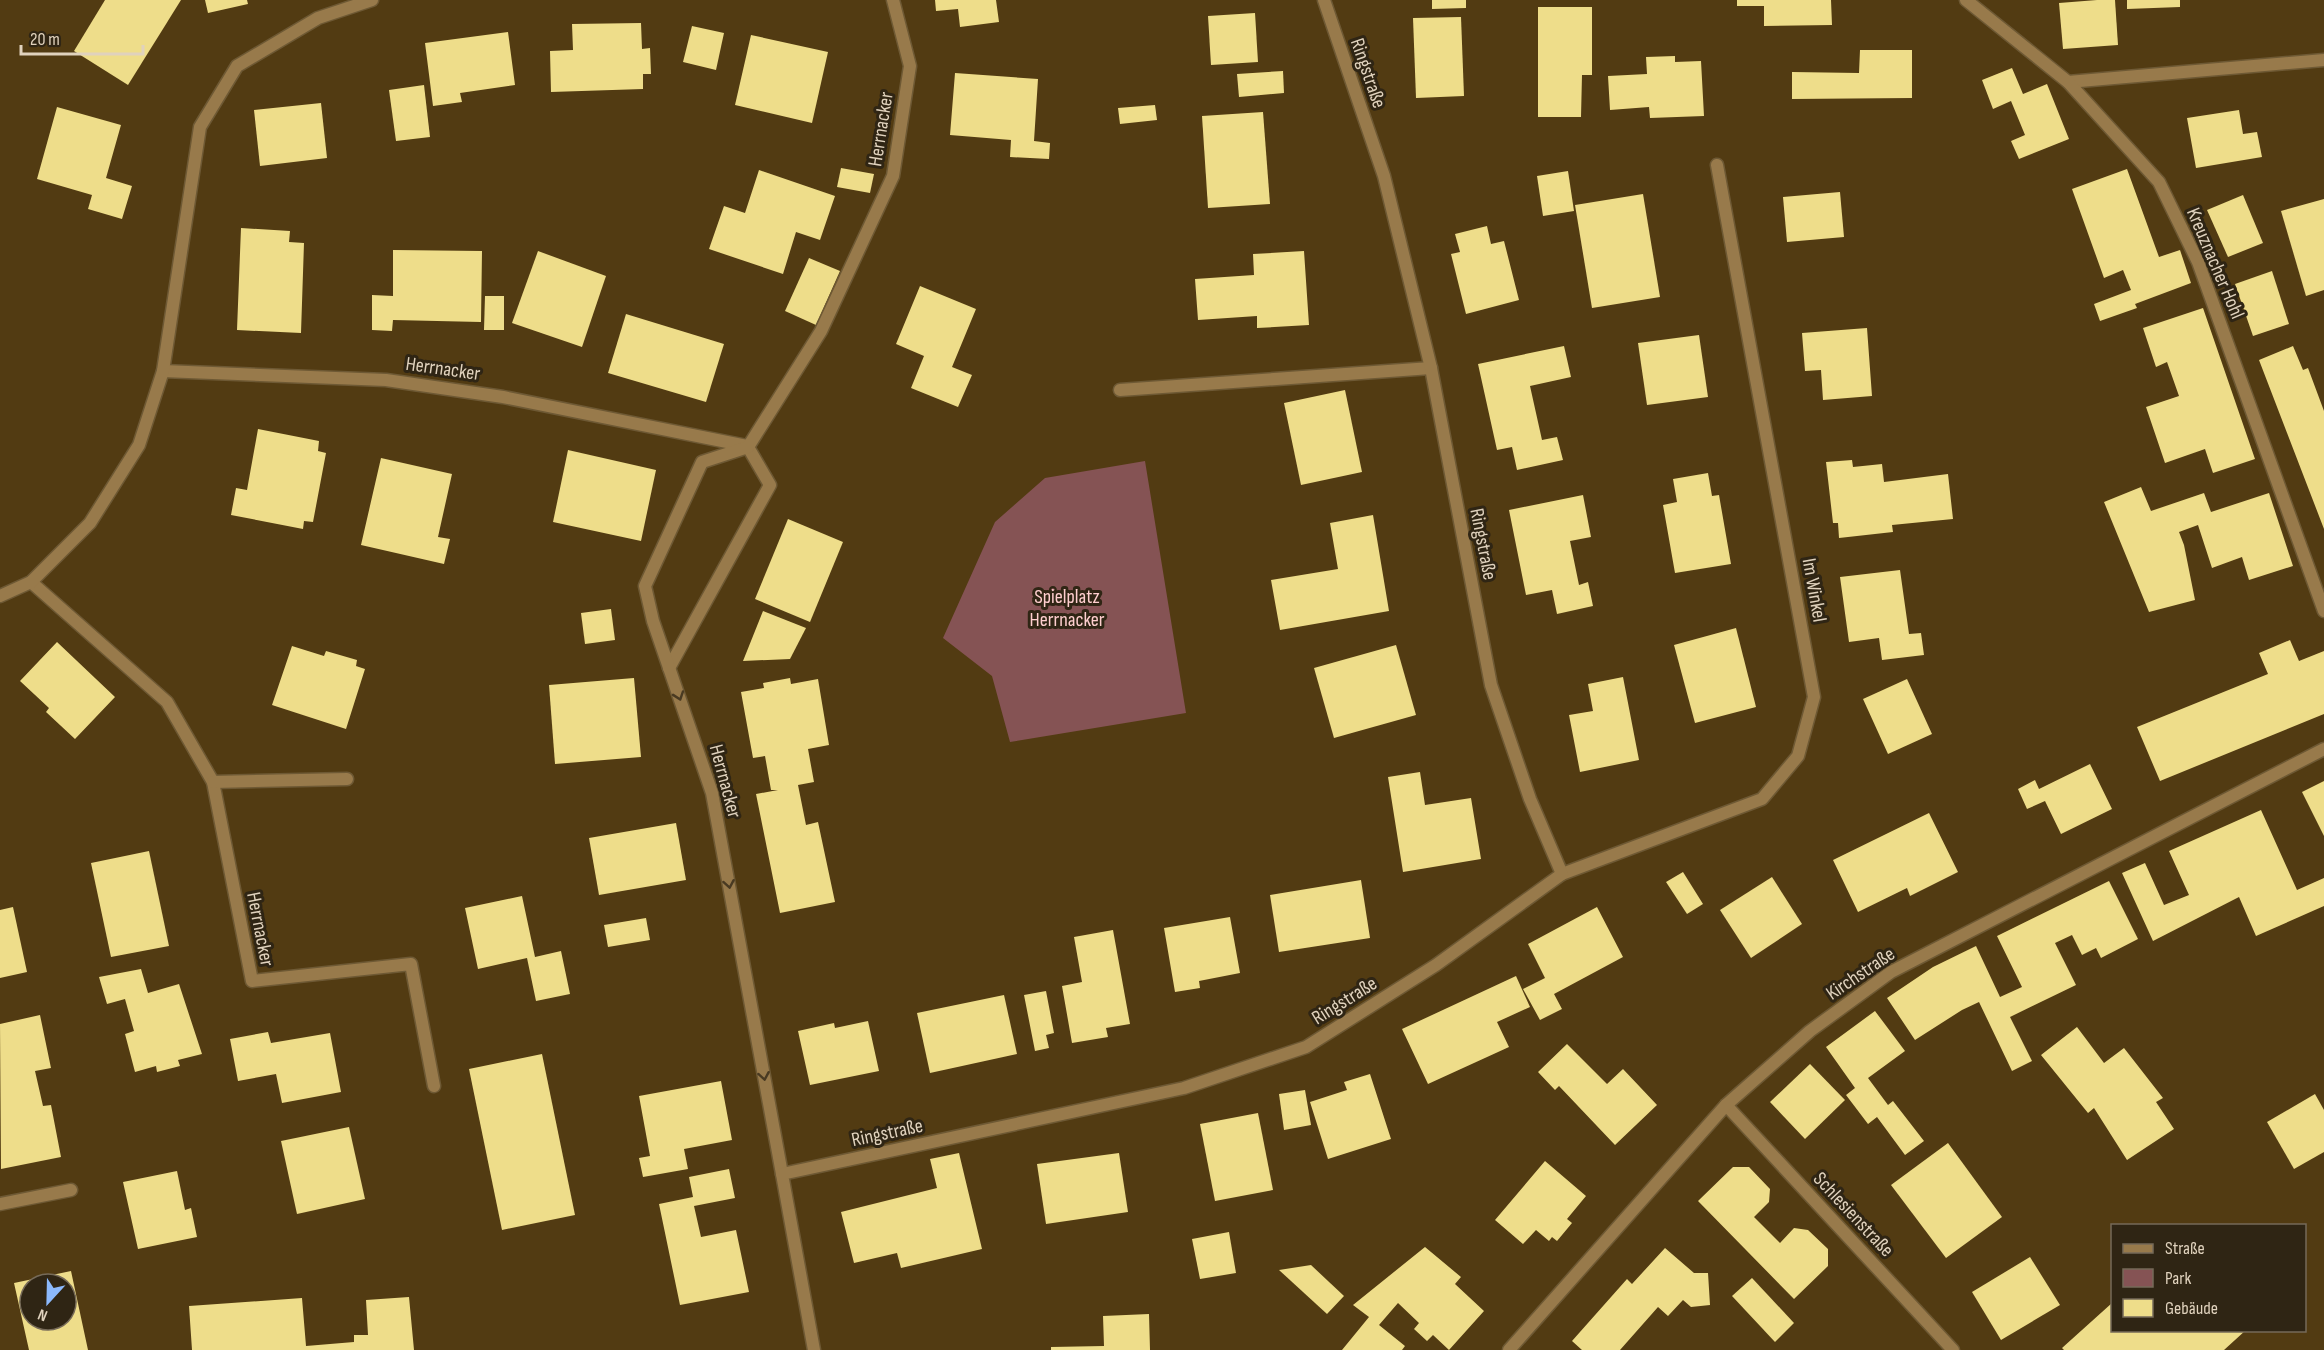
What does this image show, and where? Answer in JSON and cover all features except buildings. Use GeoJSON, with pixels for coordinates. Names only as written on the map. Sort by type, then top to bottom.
{"type":"FeatureCollection","features":[{"type":"Feature","properties":{"kind":"street"},"geometry":{"type":"LineString","coordinates":[[0,596],[31,582],[90,523],[139,445],[163,371],[200,127],[237,66],[318,18],[372,0]]}},
{"type":"Feature","properties":{"kind":"street","name":"Herrnacker"},"geometry":{"type":"LineString","coordinates":[[782,1174],[712,793],[653,621],[645,586],[702,462],[748,447],[821,331],[893,176],[910,66],[893,0]]}},
{"type":"Feature","properties":{"kind":"street","name":"Ringstraße"},"geometry":{"type":"LineString","coordinates":[[782,1174],[1184,1088],[1306,1047],[1436,965],[1562,874],[1530,799],[1491,685],[1431,368],[1384,176],[1324,0]]}},
{"type":"Feature","properties":{"kind":"street","name":"Kreuznacher Hohl"},"geometry":{"type":"LineString","coordinates":[[1966,0],[2068,82],[2159,182],[2198,262],[2324,611]]}},
{"type":"Feature","properties":{"kind":"street"},"geometry":{"type":"LineString","coordinates":[[2068,82],[2324,60]]}},
{"type":"Feature","properties":{"kind":"street","name":"Im Winkel"},"geometry":{"type":"LineString","coordinates":[[1562,874],[1762,799],[1798,756],[1814,697],[1717,165]]}},
{"type":"Feature","properties":{"kind":"street"},"geometry":{"type":"LineString","coordinates":[[1120,390],[1431,368]]}},
{"type":"Feature","properties":{"kind":"street","name":"Herrnacker"},"geometry":{"type":"LineString","coordinates":[[163,371],[386,380],[502,397],[748,447]]}},
{"type":"Feature","properties":{"kind":"street"},"geometry":{"type":"LineString","coordinates":[[669,668],[770,485],[748,447]]}},
{"type":"Feature","properties":{"kind":"street","name":"Herrnacker"},"geometry":{"type":"LineString","coordinates":[[31,582],[167,702],[213,782],[252,981],[411,964],[434,1086]]}},
{"type":"Feature","properties":{"kind":"street","name":"Kirchstraße"},"geometry":{"type":"LineString","coordinates":[[1509,1350],[1726,1105],[1810,1031],[1891,972],[2324,748]]}},
{"type":"Feature","properties":{"kind":"street"},"geometry":{"type":"LineString","coordinates":[[213,782],[347,779]]}},
{"type":"Feature","properties":{"kind":"street","name":"Schlesienstraße"},"geometry":{"type":"LineString","coordinates":[[1726,1105],[1953,1350]]}},
{"type":"Feature","properties":{"kind":"street"},"geometry":{"type":"LineString","coordinates":[[782,1174],[814,1350]]}},
{"type":"Feature","properties":{"kind":"street"},"geometry":{"type":"LineString","coordinates":[[0,1204],[71,1190]]}},
{"type":"Feature","properties":{"kind":"green space","name":"Spielplatz Herrnacker"},"geometry":{"type":"Polygon","coordinates":[[[1145,461],[1186,713],[1010,742],[992,676],[943,638],[995,522],[1045,478],[1145,461]]]}}]}
